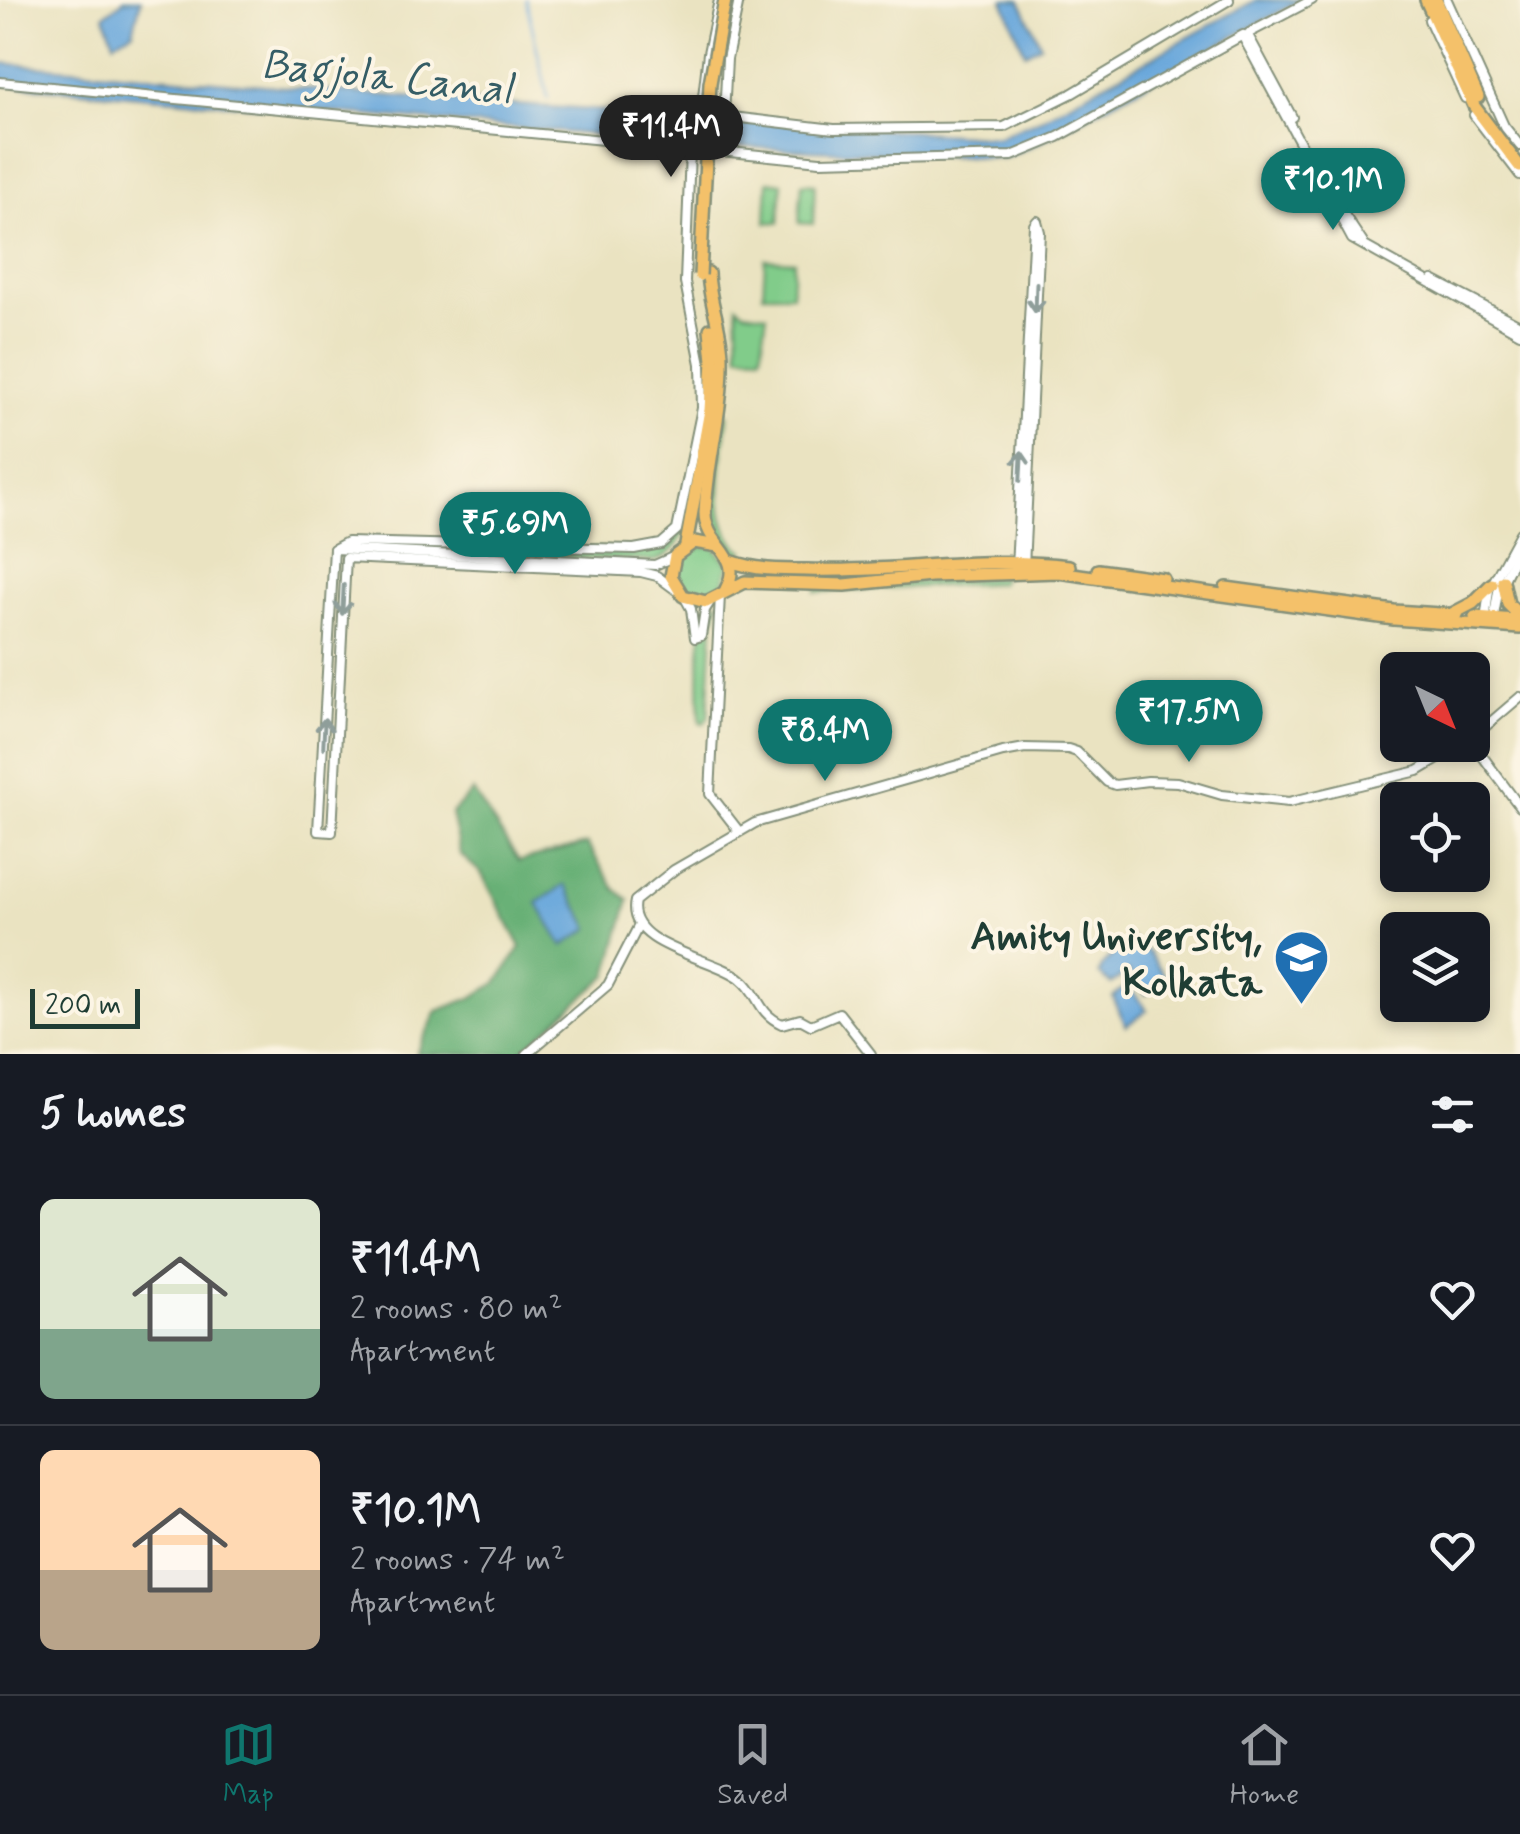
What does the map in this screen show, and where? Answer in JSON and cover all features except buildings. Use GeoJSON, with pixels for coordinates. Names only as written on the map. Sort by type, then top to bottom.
{"type":"FeatureCollection","features":[{"type":"Feature","properties":{"kind":"main road"},"geometry":{"type":"LineString","coordinates":[[686,545],[694,480],[710,410],[712,336],[704,274],[725,0]]}},
{"type":"Feature","properties":{"kind":"main road"},"geometry":{"type":"LineString","coordinates":[[1423,0],[1474,106],[1520,167]]}},
{"type":"Feature","properties":{"kind":"main road"},"geometry":{"type":"LineString","coordinates":[[1436,0],[1478,98],[1520,156]]}},
{"type":"Feature","properties":{"kind":"main road"},"geometry":{"type":"LineString","coordinates":[[704,274],[722,357],[719,421],[706,513],[709,536],[730,561],[732,576],[720,595]]}},
{"type":"Feature","properties":{"kind":"main road"},"geometry":{"type":"LineString","coordinates":[[718,546],[702,541],[686,545],[675,556],[671,576],[680,593],[698,602],[745,582],[845,585],[1042,563],[1489,621]]}},
{"type":"Feature","properties":{"kind":"main road"},"geometry":{"type":"LineString","coordinates":[[730,561],[753,568],[847,572],[998,564],[1394,619],[1520,622]]}},
{"type":"Feature","properties":{"kind":"main road"},"geometry":{"type":"LineString","coordinates":[[1450,615],[1473,603],[1498,582],[1520,622]]}},
{"type":"Feature","properties":{"kind":"street"},"geometry":{"type":"LineString","coordinates":[[725,0],[708,53],[701,114],[834,129],[1004,127],[1070,94],[1229,0]]}},
{"type":"Feature","properties":{"kind":"street"},"geometry":{"type":"LineString","coordinates":[[724,116],[727,59],[739,0]]}},
{"type":"Feature","properties":{"kind":"street"},"geometry":{"type":"LineString","coordinates":[[1246,35],[1304,0]]}},
{"type":"Feature","properties":{"kind":"street"},"geometry":{"type":"LineString","coordinates":[[0,82],[820,161],[1012,156],[1058,137],[1218,46],[1312,0]]}},
{"type":"Feature","properties":{"kind":"street"},"geometry":{"type":"LineString","coordinates":[[1423,0],[1472,111],[1520,175]]}},
{"type":"Feature","properties":{"kind":"street"},"geometry":{"type":"LineString","coordinates":[[1447,0],[1504,126],[1520,146]]}},
{"type":"Feature","properties":{"kind":"street"},"geometry":{"type":"LineString","coordinates":[[1246,35],[1356,236],[1364,244],[1520,325]]}},
{"type":"Feature","properties":{"kind":"street"},"geometry":{"type":"LineString","coordinates":[[1246,35],[1352,240],[1520,333]]}},
{"type":"Feature","properties":{"kind":"street"},"geometry":{"type":"LineString","coordinates":[[346,554],[331,832],[318,830],[334,553],[347,542],[652,548],[670,540],[677,530],[694,480],[704,383],[685,282],[692,155],[686,148]]}},
{"type":"Feature","properties":{"kind":"street"},"geometry":{"type":"LineString","coordinates":[[998,564],[1021,546],[1040,232],[1037,222],[1034,224],[1021,546],[1020,568]]}},
{"type":"Feature","properties":{"kind":"street"},"geometry":{"type":"LineString","coordinates":[[1489,621],[1498,582],[1520,533]]}},
{"type":"Feature","properties":{"kind":"street"},"geometry":{"type":"LineString","coordinates":[[1021,546],[1042,563]]}},
{"type":"Feature","properties":{"kind":"street"},"geometry":{"type":"LineString","coordinates":[[1498,582],[1520,548]]}},
{"type":"Feature","properties":{"kind":"street"},"geometry":{"type":"LineString","coordinates":[[334,553],[641,572],[657,576],[680,593],[692,609],[695,638],[701,636],[704,610],[720,595]]}},
{"type":"Feature","properties":{"kind":"street"},"geometry":{"type":"LineString","coordinates":[[346,554],[654,565],[675,556]]}},
{"type":"Feature","properties":{"kind":"street"},"geometry":{"type":"LineString","coordinates":[[720,595],[710,794],[732,834]]}},
{"type":"Feature","properties":{"kind":"street"},"geometry":{"type":"LineString","coordinates":[[1490,724],[1520,698]]}},
{"type":"Feature","properties":{"kind":"street"},"geometry":{"type":"LineString","coordinates":[[872,1054],[840,1014],[811,1025],[801,1019],[781,1024],[763,1012],[749,986],[738,976],[676,950],[639,925],[634,907],[639,897],[670,872],[693,862],[732,834],[1024,748],[1058,747],[1080,755],[1115,786],[1148,780],[1178,782],[1222,795],[1292,802],[1423,770],[1435,762]]}},
{"type":"Feature","properties":{"kind":"street"},"geometry":{"type":"LineString","coordinates":[[1488,762],[1520,807]]}},
{"type":"Feature","properties":{"kind":"street"},"geometry":{"type":"LineString","coordinates":[[527,1054],[608,985],[639,925]]}},
{"type":"Feature","properties":{"kind":"green space"},"geometry":{"type":"Polygon","coordinates":[[[768,181],[782,183],[779,223],[766,222],[768,181]]]}},
{"type":"Feature","properties":{"kind":"green space"},"geometry":{"type":"Polygon","coordinates":[[[802,183],[815,184],[813,224],[799,223],[802,183]]]}},
{"type":"Feature","properties":{"kind":"green space"},"geometry":{"type":"Polygon","coordinates":[[[765,259],[794,261],[792,294],[763,294],[765,259]]]}},
{"type":"Feature","properties":{"kind":"green space"},"geometry":{"type":"Polygon","coordinates":[[[737,305],[744,311],[767,314],[761,355],[739,354],[737,305]]]}},
{"type":"Feature","properties":{"kind":"green space"},"geometry":{"type":"Polygon","coordinates":[[[724,414],[728,415],[721,508],[732,540],[744,551],[738,559],[715,537],[709,520],[724,414]]]}},
{"type":"Feature","properties":{"kind":"green space"},"geometry":{"type":"Polygon","coordinates":[[[692,482],[680,538],[674,548],[655,561],[418,550],[654,549],[678,529],[692,482]]]}},
{"type":"Feature","properties":{"kind":"green space"},"geometry":{"type":"Polygon","coordinates":[[[713,546],[729,564],[721,591],[697,599],[677,586],[674,564],[685,548],[713,546]]]}},
{"type":"Feature","properties":{"kind":"green space"},"geometry":{"type":"Polygon","coordinates":[[[1003,577],[1000,583],[816,592],[817,587],[1003,577]]]}},
{"type":"Feature","properties":{"kind":"green space"},"geometry":{"type":"Polygon","coordinates":[[[719,601],[713,625],[708,717],[704,723],[700,722],[702,639],[705,623],[719,601]]]}},
{"type":"Feature","properties":{"kind":"green space"},"geometry":{"type":"Polygon","coordinates":[[[473,791],[519,861],[587,844],[615,889],[629,900],[608,975],[519,1054],[416,1054],[437,1011],[497,983],[521,947],[481,873],[460,854],[451,814],[473,791]]]}},
{"type":"Feature","properties":{"kind":"water"},"geometry":{"type":"Polygon","coordinates":[[[124,0],[141,0],[133,32],[114,42],[104,15],[124,0]]]}},
{"type":"Feature","properties":{"kind":"water"},"geometry":{"type":"Polygon","coordinates":[[[1003,0],[1020,0],[1041,45],[1025,53],[1003,0]]]}},
{"type":"Feature","properties":{"kind":"water"},"geometry":{"type":"Polygon","coordinates":[[[1256,0],[1301,0],[1004,158],[737,147],[0,84],[0,63],[428,99],[997,137],[1038,120],[1256,0]]]}},
{"type":"Feature","properties":{"kind":"water"},"geometry":{"type":"Polygon","coordinates":[[[565,885],[590,928],[563,946],[537,903],[565,885]]]}},
{"type":"Feature","properties":{"kind":"water"},"geometry":{"type":"Polygon","coordinates":[[[1130,937],[1148,952],[1166,977],[1146,995],[1129,971],[1111,984],[1099,974],[1130,937]]]}},
{"type":"Feature","properties":{"kind":"water"},"geometry":{"type":"Polygon","coordinates":[[[1130,988],[1147,1010],[1126,1026],[1113,997],[1130,988]]]}},
{"type":"Feature","properties":{"kind":"waterway"},"geometry":{"type":"LineString","coordinates":[[526,0],[548,98]]}},
{"type":"Feature","properties":{"kind":"place","name":"Amity University, Kolkata"},"geometry":{"type":"Point","coordinates":[1301,1007]}},
{"type":"Feature","properties":{"kind":"water label","name":"Bagjola Canal"},"geometry":{"type":"Point","coordinates":[387,75]}}]}
